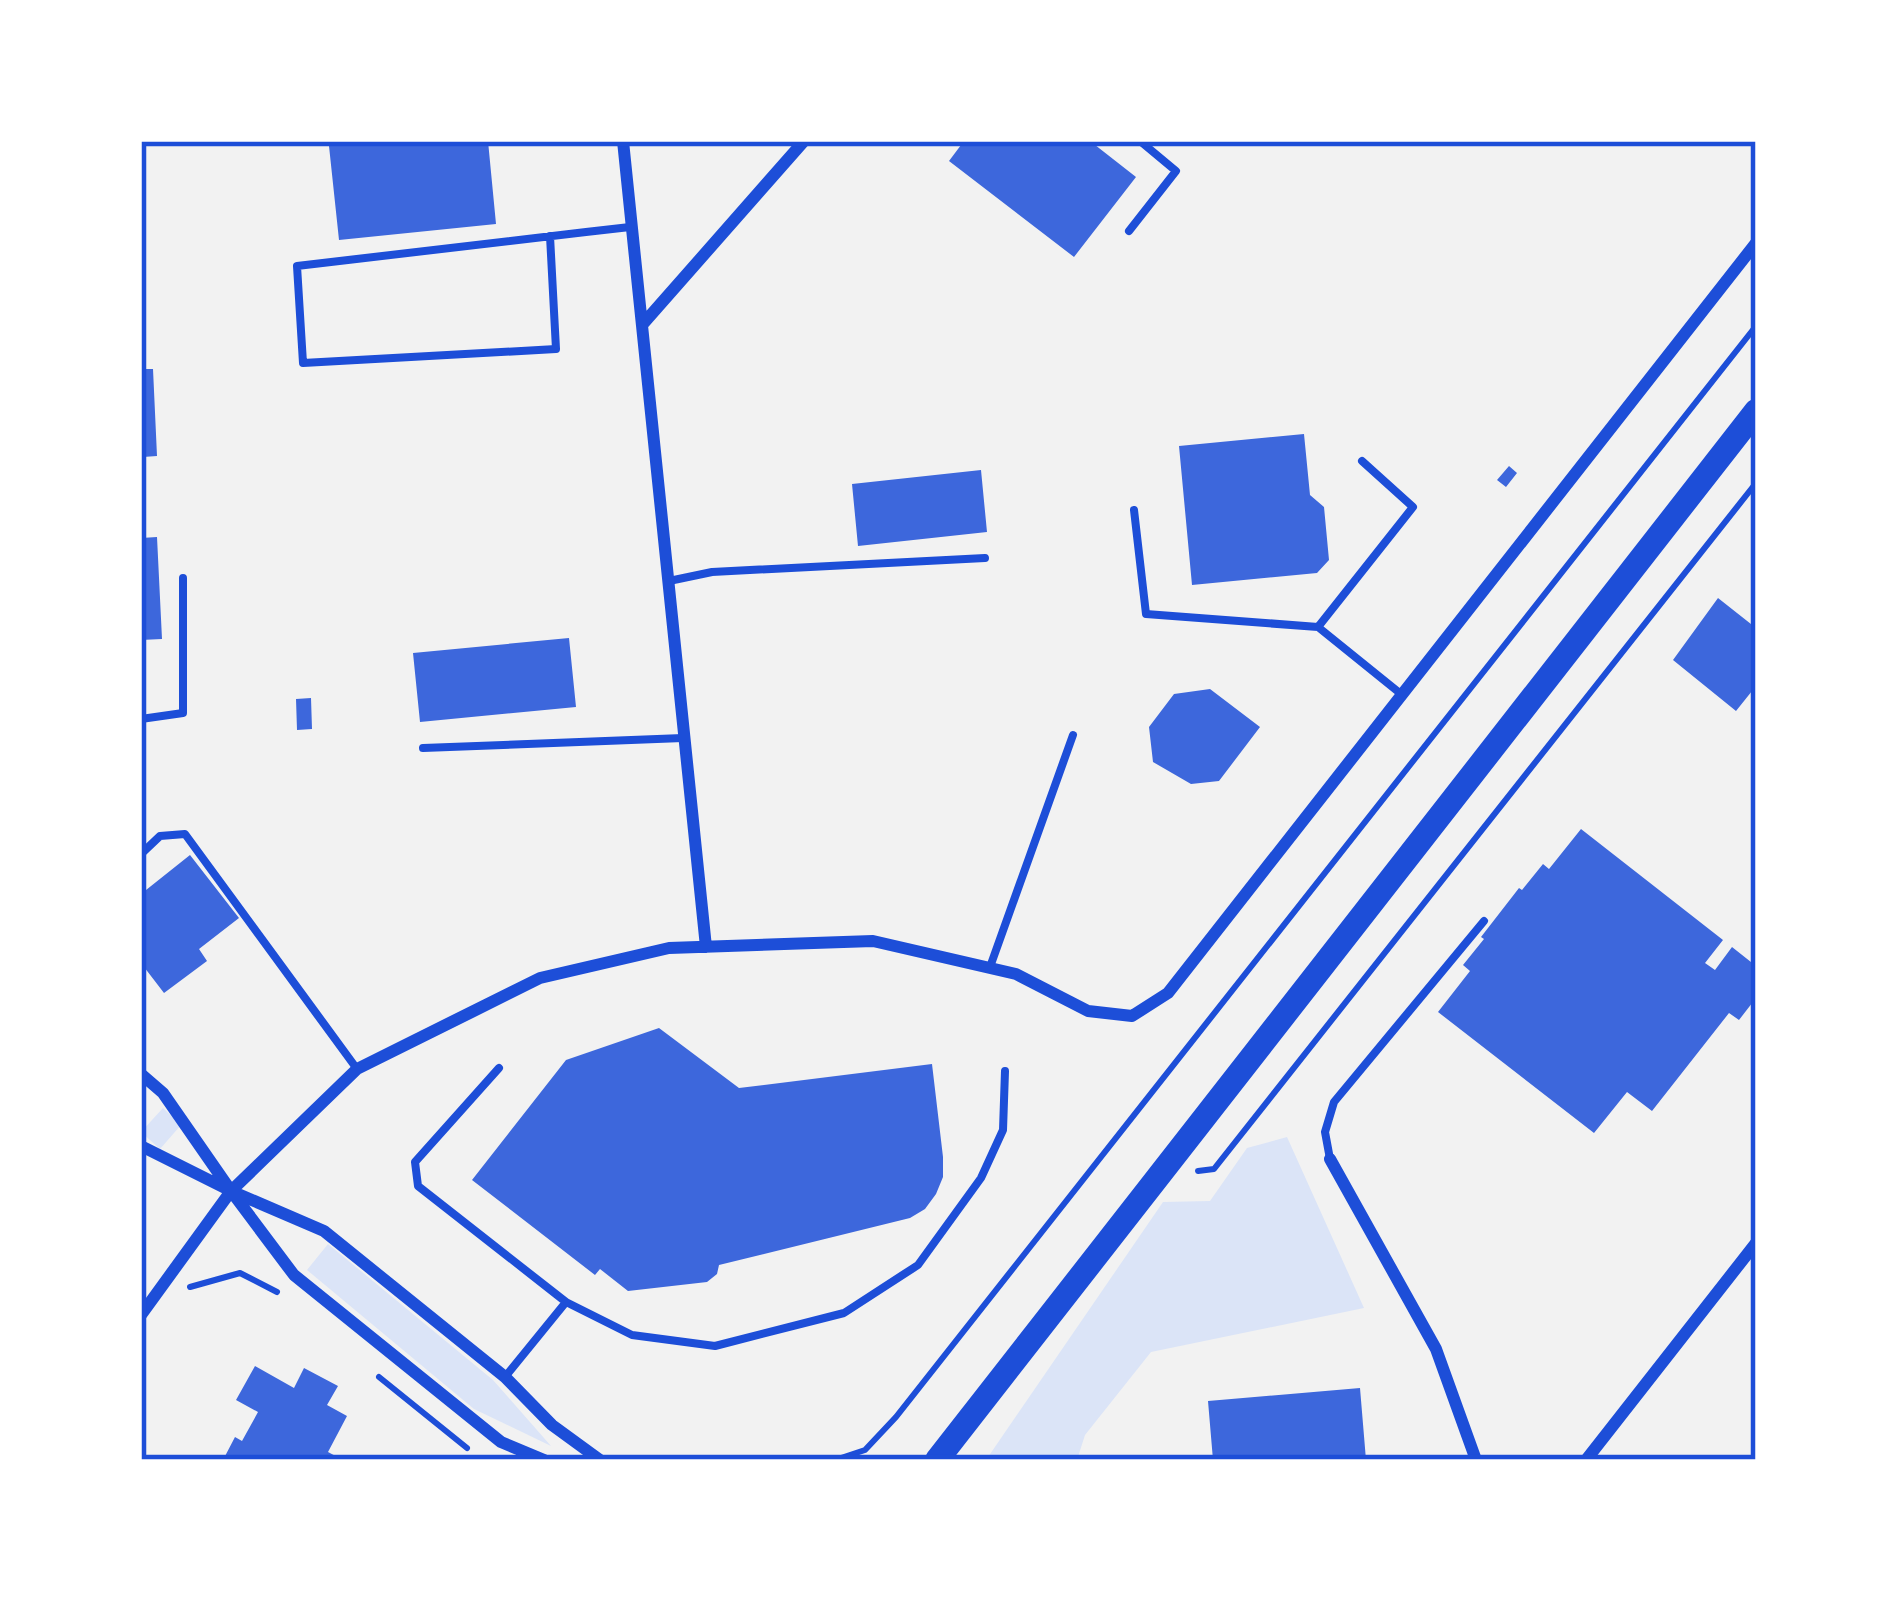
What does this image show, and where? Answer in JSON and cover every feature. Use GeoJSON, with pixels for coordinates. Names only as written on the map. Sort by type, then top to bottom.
{"type":"FeatureCollection","features":[{"type":"Feature","properties":{"kind":"main road"},"geometry":{"type":"LineString","coordinates":[[937,1460],[1756,411]]}},
{"type":"Feature","properties":{"kind":"street"},"geometry":{"type":"LineString","coordinates":[[623,141],[706,947]]}},
{"type":"Feature","properties":{"kind":"street"},"geometry":{"type":"LineString","coordinates":[[642,325],[804,141]]}},
{"type":"Feature","properties":{"kind":"street"},"geometry":{"type":"LineString","coordinates":[[141,1315],[231,1191],[356,1069],[540,978],[669,948],[873,941],[1016,974],[1088,1011],[1132,1016],[1168,992],[1756,243]]}},
{"type":"Feature","properties":{"kind":"street"},"geometry":{"type":"LineString","coordinates":[[141,1074],[164,1093],[294,1275],[501,1442],[544,1460]]}},
{"type":"Feature","properties":{"kind":"street"},"geometry":{"type":"LineString","coordinates":[[141,1146],[324,1231],[506,1376],[552,1425],[600,1460]]}},
{"type":"Feature","properties":{"kind":"street"},"geometry":{"type":"LineString","coordinates":[[1330,1159],[1436,1349],[1477,1460]]}},
{"type":"Feature","properties":{"kind":"street"},"geometry":{"type":"LineString","coordinates":[[1586,1460],[1756,1243]]}},
{"type":"Feature","properties":{"kind":"lane"},"geometry":{"type":"LineString","coordinates":[[1129,231],[1176,171],[1141,141]]}},
{"type":"Feature","properties":{"kind":"lane"},"geometry":{"type":"LineString","coordinates":[[550,236],[556,349],[303,363],[297,266],[550,236],[632,227]]}},
{"type":"Feature","properties":{"kind":"lane"},"geometry":{"type":"LineString","coordinates":[[1318,627],[1413,507],[1362,461]]}},
{"type":"Feature","properties":{"kind":"lane"},"geometry":{"type":"LineString","coordinates":[[1134,509],[1147,614],[1318,627],[1401,694]]}},
{"type":"Feature","properties":{"kind":"lane"},"geometry":{"type":"LineString","coordinates":[[669,581],[712,572],[985,558]]}},
{"type":"Feature","properties":{"kind":"lane"},"geometry":{"type":"LineString","coordinates":[[141,719],[183,713],[183,578]]}},
{"type":"Feature","properties":{"kind":"lane"},"geometry":{"type":"LineString","coordinates":[[990,968],[1073,735]]}},
{"type":"Feature","properties":{"kind":"lane"},"geometry":{"type":"LineString","coordinates":[[423,748],[685,739]]}},
{"type":"Feature","properties":{"kind":"lane"},"geometry":{"type":"LineString","coordinates":[[141,854],[160,836],[185,834],[356,1069]]}},
{"type":"Feature","properties":{"kind":"lane"},"geometry":{"type":"LineString","coordinates":[[1330,1159],[1325,1132],[1334,1102],[1484,921]]}},
{"type":"Feature","properties":{"kind":"lane"},"geometry":{"type":"LineString","coordinates":[[499,1068],[416,1162],[418,1186],[566,1302],[632,1335],[715,1346],[844,1313],[918,1265],[981,1178],[1004,1130],[1005,1071]]}},
{"type":"Feature","properties":{"kind":"lane"},"geometry":{"type":"LineString","coordinates":[[506,1376],[566,1302]]}},
{"type":"Feature","properties":{"kind":"path"},"geometry":{"type":"LineString","coordinates":[[836,1460],[866,1450],[896,1417],[1756,326]]}},
{"type":"Feature","properties":{"kind":"path"},"geometry":{"type":"LineString","coordinates":[[1158,1176],[1214,1169],[1756,483]]}},
{"type":"Feature","properties":{"kind":"path"},"geometry":{"type":"LineString","coordinates":[[190,1287],[240,1273],[281,1295]]}},
{"type":"Feature","properties":{"kind":"path"},"geometry":{"type":"LineString","coordinates":[[370,1370],[470,1450]]}},
{"type":"Feature","properties":{"kind":"shaded area"},"geometry":{"type":"Polygon","coordinates":[[[163,1108],[181,1125],[160,1149],[141,1132],[163,1108]]]}},
{"type":"Feature","properties":{"kind":"shaded area"},"geometry":{"type":"Polygon","coordinates":[[[1287,1137],[1364,1308],[1151,1352],[1085,1435],[1077,1460],[986,1460],[1163,1202],[1210,1201],[1247,1148],[1287,1137]]]}},
{"type":"Feature","properties":{"kind":"shaded area"},"geometry":{"type":"Polygon","coordinates":[[[328,1244],[493,1380],[551,1446],[474,1409],[307,1270],[328,1244]]]}},
{"type":"Feature","properties":{"kind":"building"},"geometry":{"type":"Polygon","coordinates":[[[488,141],[496,224],[339,240],[329,146],[488,141]]]}},
{"type":"Feature","properties":{"kind":"building"},"geometry":{"type":"Polygon","coordinates":[[[964,141],[1090,141],[1136,177],[1074,257],[949,161],[964,141]]]}},
{"type":"Feature","properties":{"kind":"building"},"geometry":{"type":"Polygon","coordinates":[[[141,369],[153,369],[157,456],[143,457],[141,369]]]}},
{"type":"Feature","properties":{"kind":"building"},"geometry":{"type":"Polygon","coordinates":[[[1304,434],[1310,495],[1324,507],[1329,560],[1317,573],[1192,585],[1179,446],[1304,434]]]}},
{"type":"Feature","properties":{"kind":"building"},"geometry":{"type":"Polygon","coordinates":[[[1509,466],[1517,473],[1506,487],[1497,480],[1509,466]]]}},
{"type":"Feature","properties":{"kind":"building"},"geometry":{"type":"Polygon","coordinates":[[[981,470],[987,532],[858,546],[852,484],[981,470]]]}},
{"type":"Feature","properties":{"kind":"building"},"geometry":{"type":"Polygon","coordinates":[[[157,537],[162,639],[141,640],[141,538],[157,537]]]}},
{"type":"Feature","properties":{"kind":"building"},"geometry":{"type":"Polygon","coordinates":[[[1718,598],[1756,628],[1756,686],[1736,711],[1673,660],[1718,598]]]}},
{"type":"Feature","properties":{"kind":"building"},"geometry":{"type":"Polygon","coordinates":[[[569,638],[576,707],[420,722],[413,653],[569,638]]]}},
{"type":"Feature","properties":{"kind":"building"},"geometry":{"type":"Polygon","coordinates":[[[1210,689],[1260,727],[1219,781],[1191,784],[1153,762],[1149,727],[1174,694],[1210,689]]]}},
{"type":"Feature","properties":{"kind":"building"},"geometry":{"type":"Polygon","coordinates":[[[311,698],[312,729],[297,730],[296,699],[311,698]]]}},
{"type":"Feature","properties":{"kind":"building"},"geometry":{"type":"Polygon","coordinates":[[[1581,829],[1723,940],[1705,963],[1715,970],[1732,947],[1756,966],[1756,998],[1739,1020],[1729,1013],[1652,1111],[1627,1092],[1594,1133],[1438,1012],[1470,971],[1463,965],[1484,939],[1481,937],[1519,888],[1543,864],[1549,869],[1581,829]]]}},
{"type":"Feature","properties":{"kind":"building"},"geometry":{"type":"Polygon","coordinates":[[[190,855],[239,918],[199,949],[207,961],[164,993],[141,963],[141,894],[190,855]]]}},
{"type":"Feature","properties":{"kind":"building"},"geometry":{"type":"Polygon","coordinates":[[[659,1028],[739,1088],[932,1064],[943,1157],[943,1177],[936,1194],[910,1218],[719,1265],[707,1282],[628,1291],[600,1269],[595,1275],[472,1180],[566,1060],[659,1028]]]}},
{"type":"Feature","properties":{"kind":"building"},"geometry":{"type":"Polygon","coordinates":[[[255,1366],[294,1388],[304,1368],[338,1386],[327,1405],[347,1416],[328,1452],[343,1460],[223,1460],[235,1437],[242,1441],[258,1412],[236,1400],[255,1366]]]}},
{"type":"Feature","properties":{"kind":"building"},"geometry":{"type":"Polygon","coordinates":[[[1360,1388],[1366,1460],[1213,1460],[1208,1401],[1360,1388]]]}}]}
